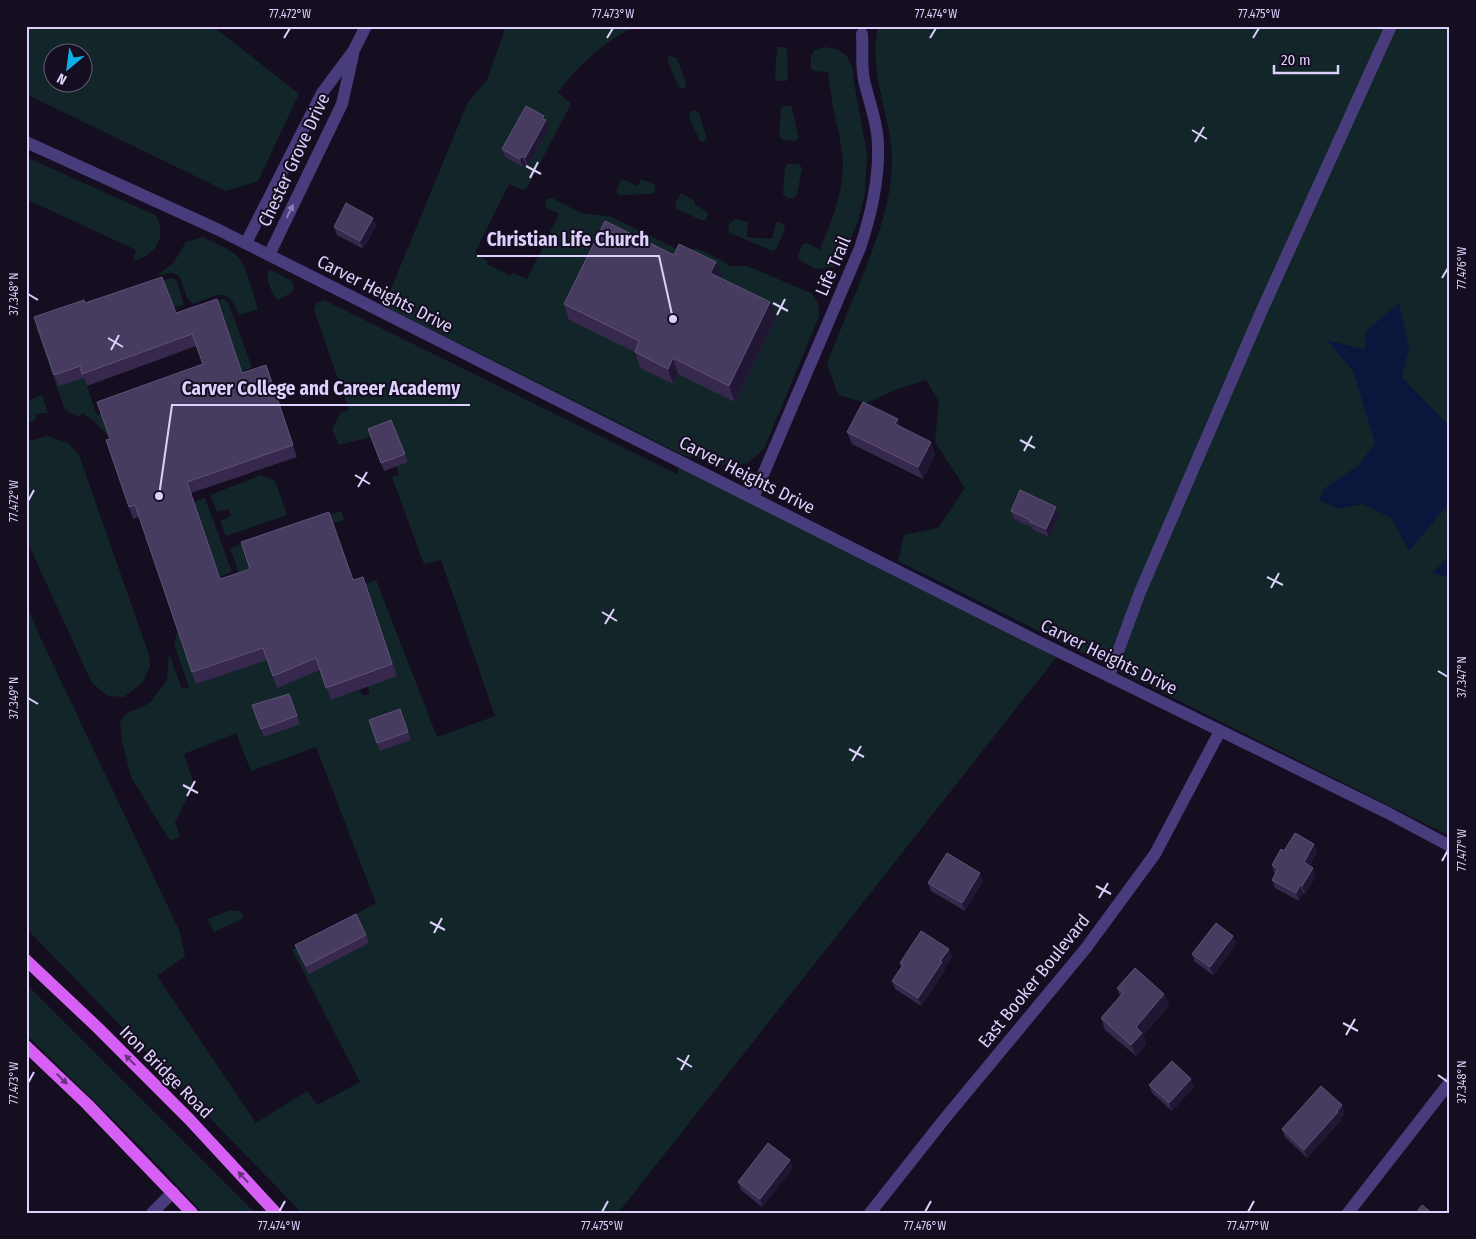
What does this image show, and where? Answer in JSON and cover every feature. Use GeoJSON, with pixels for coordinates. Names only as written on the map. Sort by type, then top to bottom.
{"type":"FeatureCollection","features":[{"type":"Feature","properties":{"kind":"main road","name":"Iron Bridge Road"},"geometry":{"type":"LineString","coordinates":[[26,960],[98,1028],[189,1120],[276,1213]]}},
{"type":"Feature","properties":{"kind":"main road"},"geometry":{"type":"LineString","coordinates":[[26,1046],[87,1104],[192,1213]]}},
{"type":"Feature","properties":{"kind":"street","name":"Chester Grove Drive"},"geometry":{"type":"LineString","coordinates":[[246,244],[322,93],[354,50],[366,26]]}},
{"type":"Feature","properties":{"kind":"street"},"geometry":{"type":"LineString","coordinates":[[1109,676],[1140,592],[1262,310],[1391,26]]}},
{"type":"Feature","properties":{"kind":"street","name":"Life Trail"},"geometry":{"type":"LineString","coordinates":[[753,498],[860,248],[870,218],[876,185],[878,146],[864,78],[862,34]]}},
{"type":"Feature","properties":{"kind":"street","name":"Chester Grove Drive"},"geometry":{"type":"LineString","coordinates":[[268,255],[342,104],[354,50]]}},
{"type":"Feature","properties":{"kind":"street","name":"Carver Heights Drive"},"geometry":{"type":"LineString","coordinates":[[26,142],[113,180],[246,244],[1109,676],[1388,813],[1450,846]]}},
{"type":"Feature","properties":{"kind":"street","name":"East Booker Boulevard"},"geometry":{"type":"LineString","coordinates":[[870,1213],[946,1117],[1086,948],[1155,854],[1220,730]]}},
{"type":"Feature","properties":{"kind":"street"},"geometry":{"type":"LineString","coordinates":[[1348,1213],[1450,1082]]}},
{"type":"Feature","properties":{"kind":"street"},"geometry":{"type":"LineString","coordinates":[[152,1213],[173,1192]]}},
{"type":"Feature","properties":{"kind":"green space"},"geometry":{"type":"Polygon","coordinates":[[[26,26],[213,26],[299,94],[258,181],[226,191],[26,94],[26,26]]]}},
{"type":"Feature","properties":{"kind":"green space"},"geometry":{"type":"Polygon","coordinates":[[[506,26],[636,26],[593,54],[574,72],[558,92],[570,103],[570,106],[527,188],[522,190],[509,184],[475,253],[487,261],[487,264],[509,275],[514,273],[527,279],[559,214],[546,208],[547,199],[552,198],[581,213],[612,217],[677,249],[699,249],[731,266],[747,266],[811,293],[817,301],[819,317],[764,449],[748,463],[729,466],[683,455],[384,306],[468,102],[487,80],[506,26]]]}},
{"type":"Feature","properties":{"kind":"green space"},"geometry":{"type":"Polygon","coordinates":[[[878,26],[1450,26],[1450,836],[898,561],[904,535],[938,528],[965,488],[935,442],[939,402],[926,380],[898,389],[866,403],[838,395],[827,363],[871,253],[889,195],[892,165],[891,147],[876,61],[875,44],[878,26]]]}},
{"type":"Feature","properties":{"kind":"green space"},"geometry":{"type":"Polygon","coordinates":[[[778,47],[785,47],[787,50],[788,78],[786,81],[778,81],[775,77],[778,47]]]}},
{"type":"Feature","properties":{"kind":"green space"},"geometry":{"type":"Polygon","coordinates":[[[824,47],[837,49],[847,56],[853,70],[867,153],[865,193],[858,221],[841,261],[833,267],[816,269],[801,261],[798,257],[802,245],[807,243],[820,250],[838,199],[843,168],[841,144],[828,72],[811,69],[811,56],[814,50],[824,47]]]}},
{"type":"Feature","properties":{"kind":"green space"},"geometry":{"type":"Polygon","coordinates":[[[670,56],[677,58],[686,84],[685,88],[682,89],[678,86],[668,62],[670,56]]]}},
{"type":"Feature","properties":{"kind":"green space"},"geometry":{"type":"Polygon","coordinates":[[[784,106],[792,108],[798,137],[796,141],[783,140],[779,136],[781,108],[784,106]]]}},
{"type":"Feature","properties":{"kind":"green space"},"geometry":{"type":"Polygon","coordinates":[[[694,110],[699,113],[707,139],[704,142],[700,141],[689,117],[690,112],[694,110]]]}},
{"type":"Feature","properties":{"kind":"green space"},"geometry":{"type":"Polygon","coordinates":[[[26,157],[155,215],[160,225],[161,233],[154,249],[144,257],[133,261],[136,250],[26,199],[26,157]]]}},
{"type":"Feature","properties":{"kind":"green space"},"geometry":{"type":"Polygon","coordinates":[[[788,164],[798,164],[802,168],[797,195],[793,198],[787,198],[783,194],[785,167],[788,164]]]}},
{"type":"Feature","properties":{"kind":"green space"},"geometry":{"type":"Polygon","coordinates":[[[641,179],[655,185],[653,194],[621,195],[616,191],[621,181],[624,180],[638,186],[641,179]]]}},
{"type":"Feature","properties":{"kind":"green space"},"geometry":{"type":"Polygon","coordinates":[[[681,193],[695,201],[694,204],[706,211],[708,215],[705,220],[677,209],[675,206],[676,202],[681,193]]]}},
{"type":"Feature","properties":{"kind":"green space"},"geometry":{"type":"Polygon","coordinates":[[[735,219],[748,223],[747,237],[772,239],[776,223],[779,222],[783,224],[785,230],[776,249],[773,251],[730,233],[728,230],[730,223],[735,219]]]}},
{"type":"Feature","properties":{"kind":"green space"},"geometry":{"type":"Polygon","coordinates":[[[203,237],[226,248],[238,257],[247,274],[258,309],[239,315],[230,299],[221,295],[194,304],[187,298],[180,277],[171,273],[157,276],[174,262],[186,242],[203,237]]]}},
{"type":"Feature","properties":{"kind":"green space"},"geometry":{"type":"Polygon","coordinates":[[[269,269],[292,281],[294,288],[291,293],[278,300],[269,286],[269,269]]]}},
{"type":"Feature","properties":{"kind":"green space"},"geometry":{"type":"Polygon","coordinates":[[[170,278],[177,282],[184,305],[173,308],[95,305],[170,278]]]}},
{"type":"Feature","properties":{"kind":"green space"},"geometry":{"type":"Polygon","coordinates":[[[223,299],[229,305],[252,367],[242,372],[176,316],[223,299]]]}},
{"type":"Feature","properties":{"kind":"green space"},"geometry":{"type":"Polygon","coordinates":[[[324,300],[677,474],[680,463],[1059,654],[618,1213],[302,1213],[26,928],[26,604],[180,932],[185,956],[157,976],[256,1123],[307,1091],[317,1105],[360,1082],[292,950],[376,903],[316,747],[251,771],[236,733],[184,754],[194,785],[175,822],[180,836],[170,841],[131,777],[122,741],[120,723],[125,714],[150,703],[167,680],[169,653],[182,689],[189,687],[174,644],[178,629],[303,618],[331,699],[360,690],[363,696],[370,694],[332,580],[351,574],[357,587],[376,580],[437,737],[495,716],[441,560],[424,564],[392,477],[399,474],[396,466],[384,471],[370,437],[339,445],[332,429],[341,413],[349,410],[314,310],[316,304],[324,300]]]}},
{"type":"Feature","properties":{"kind":"green space"},"geometry":{"type":"Polygon","coordinates":[[[88,309],[84,378],[97,415],[102,414],[110,438],[94,421],[82,413],[79,417],[65,410],[36,328],[88,309]]]}},
{"type":"Feature","properties":{"kind":"green space"},"geometry":{"type":"Polygon","coordinates":[[[42,395],[48,413],[35,414],[36,420],[26,423],[26,401],[42,395]]]}},
{"type":"Feature","properties":{"kind":"green space"},"geometry":{"type":"Polygon","coordinates":[[[48,436],[68,443],[79,455],[149,655],[150,667],[142,683],[124,697],[108,696],[92,683],[26,539],[26,443],[48,436]]]}},
{"type":"Feature","properties":{"kind":"green space"},"geometry":{"type":"Polygon","coordinates":[[[261,475],[275,481],[287,515],[226,536],[220,521],[231,516],[228,509],[217,512],[210,495],[261,475]]]}},
{"type":"Feature","properties":{"kind":"green space"},"geometry":{"type":"Polygon","coordinates":[[[205,498],[232,572],[219,577],[194,502],[205,498]]]}},
{"type":"Feature","properties":{"kind":"green space"},"geometry":{"type":"Polygon","coordinates":[[[341,511],[344,520],[246,554],[254,581],[240,576],[230,548],[341,511]]]}},
{"type":"Feature","properties":{"kind":"green space"},"geometry":{"type":"Polygon","coordinates":[[[229,911],[240,911],[244,918],[214,932],[207,919],[229,911]]]}},
{"type":"Feature","properties":{"kind":"green space"},"geometry":{"type":"Polygon","coordinates":[[[26,984],[255,1213],[203,1213],[140,1146],[26,1034],[26,984]]]}},
{"type":"Feature","properties":{"kind":"water"},"geometry":{"type":"Polygon","coordinates":[[[1399,303],[1409,349],[1402,377],[1450,427],[1450,502],[1409,551],[1391,518],[1363,504],[1339,509],[1319,500],[1325,488],[1359,465],[1375,443],[1353,371],[1327,340],[1365,350],[1366,331],[1399,303]]]}},
{"type":"Feature","properties":{"kind":"water"},"geometry":{"type":"Polygon","coordinates":[[[1450,555],[1450,577],[1432,573],[1450,555]]]}},
{"type":"Feature","properties":{"kind":"building"},"geometry":{"type":"Polygon","coordinates":[[[526,106],[544,116],[542,118],[546,120],[525,158],[522,156],[520,159],[502,149],[526,106]]]}},
{"type":"Feature","properties":{"kind":"building"},"geometry":{"type":"Polygon","coordinates":[[[346,203],[373,218],[360,241],[334,227],[346,203]]]}},
{"type":"Feature","properties":{"kind":"building"},"geometry":{"type":"Polygon","coordinates":[[[605,221],[674,255],[679,244],[716,262],[710,273],[770,302],[729,386],[673,358],[668,369],[635,352],[639,341],[564,304],[605,221]]]}},
{"type":"Feature","properties":{"kind":"building"},"geometry":{"type":"Polygon","coordinates":[[[162,277],[176,313],[217,299],[242,373],[266,365],[293,445],[187,482],[220,579],[250,569],[241,542],[329,512],[353,580],[363,577],[392,664],[326,688],[316,658],[273,676],[263,648],[192,672],[135,505],[129,507],[106,440],[110,439],[97,402],[203,364],[192,334],[82,374],[80,366],[54,375],[34,317],[84,300],[85,303],[162,277]]]}},
{"type":"Feature","properties":{"kind":"building"},"geometry":{"type":"Polygon","coordinates":[[[863,402],[898,419],[895,424],[931,442],[918,467],[847,432],[863,402]]]}},
{"type":"Feature","properties":{"kind":"building"},"geometry":{"type":"Polygon","coordinates":[[[391,420],[405,454],[381,463],[368,429],[391,420]]]}},
{"type":"Feature","properties":{"kind":"building"},"geometry":{"type":"Polygon","coordinates":[[[1020,490],[1056,507],[1046,529],[1011,511],[1020,490]]]}},
{"type":"Feature","properties":{"kind":"building"},"geometry":{"type":"Polygon","coordinates":[[[289,694],[297,716],[261,729],[252,705],[289,694]]]}},
{"type":"Feature","properties":{"kind":"building"},"geometry":{"type":"Polygon","coordinates":[[[400,709],[408,732],[377,743],[369,720],[400,709]]]}},
{"type":"Feature","properties":{"kind":"building"},"geometry":{"type":"Polygon","coordinates":[[[1295,833],[1314,844],[1304,862],[1313,868],[1296,893],[1272,880],[1278,869],[1272,865],[1281,849],[1284,851],[1295,833]]]}},
{"type":"Feature","properties":{"kind":"building"},"geometry":{"type":"Polygon","coordinates":[[[947,853],[980,873],[962,903],[928,883],[947,853]]]}},
{"type":"Feature","properties":{"kind":"building"},"geometry":{"type":"Polygon","coordinates":[[[356,914],[366,935],[306,966],[295,945],[356,914]]]}},
{"type":"Feature","properties":{"kind":"building"},"geometry":{"type":"Polygon","coordinates":[[[1216,923],[1233,936],[1210,967],[1192,954],[1216,923]]]}},
{"type":"Feature","properties":{"kind":"building"},"geometry":{"type":"Polygon","coordinates":[[[921,931],[949,949],[918,998],[892,981],[903,965],[900,963],[921,931]]]}},
{"type":"Feature","properties":{"kind":"building"},"geometry":{"type":"Polygon","coordinates":[[[1135,968],[1164,994],[1136,1027],[1142,1033],[1131,1045],[1101,1018],[1123,993],[1117,988],[1135,968]]]}},
{"type":"Feature","properties":{"kind":"building"},"geometry":{"type":"Polygon","coordinates":[[[1172,1061],[1191,1079],[1169,1103],[1149,1085],[1172,1061]]]}},
{"type":"Feature","properties":{"kind":"building"},"geometry":{"type":"Polygon","coordinates":[[[1321,1086],[1342,1105],[1304,1150],[1282,1129],[1321,1086]]]}},
{"type":"Feature","properties":{"kind":"building"},"geometry":{"type":"Polygon","coordinates":[[[768,1143],[790,1160],[760,1199],[738,1182],[768,1143]]]}},
{"type":"Feature","properties":{"kind":"building"},"geometry":{"type":"Polygon","coordinates":[[[1422,1205],[1432,1213],[1416,1213],[1422,1205]]]}},
{"type":"Feature","properties":{"kind":"place","name":"Christian Life Church"},"geometry":{"type":"Point","coordinates":[673,319]}},
{"type":"Feature","properties":{"kind":"place","name":"Carver College and Career Academy"},"geometry":{"type":"Point","coordinates":[159,496]}}]}
